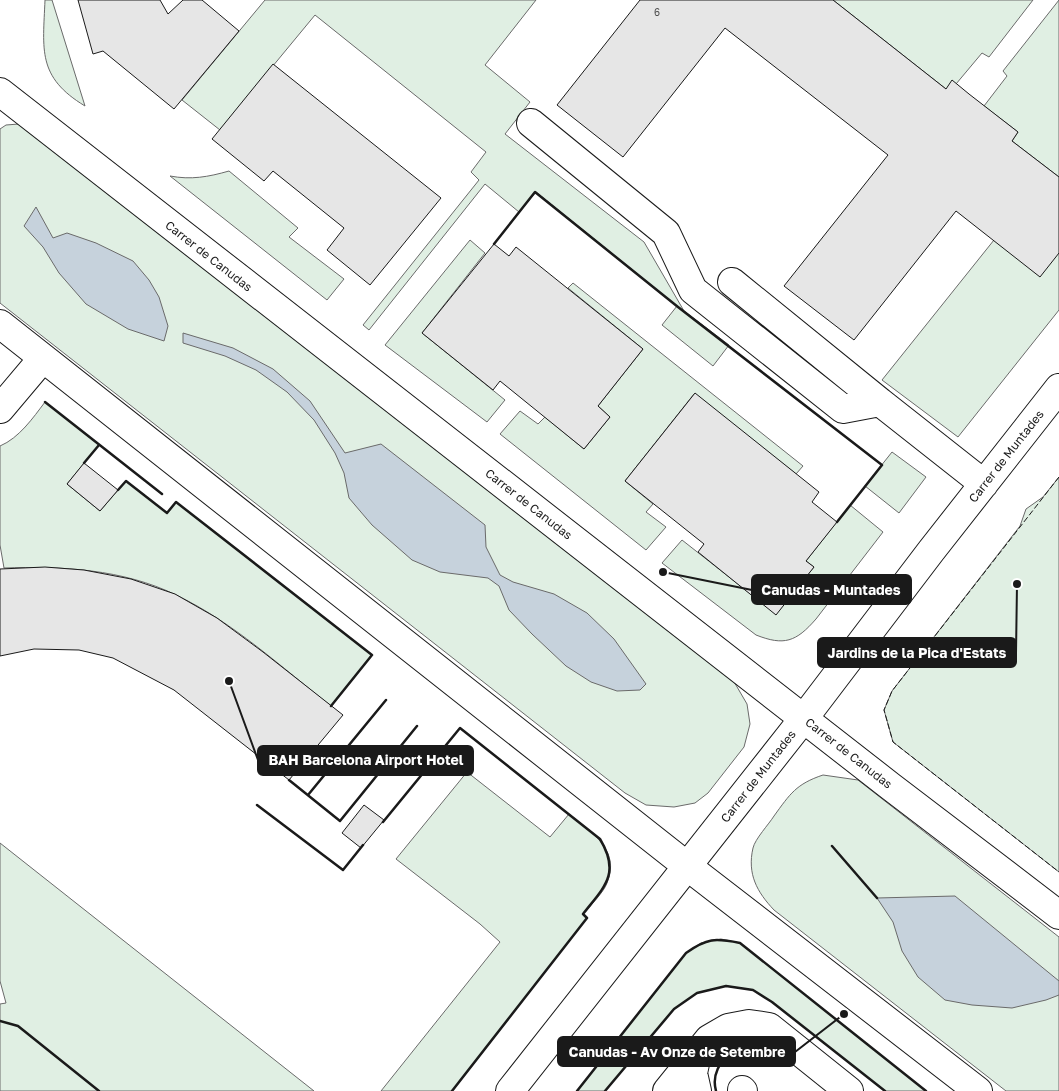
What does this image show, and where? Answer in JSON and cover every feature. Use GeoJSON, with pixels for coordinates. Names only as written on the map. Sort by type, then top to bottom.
{"type":"FeatureCollection","features":[{"type":"Feature","properties":{"kind":"street","name":"Carrer de Canudas"},"geometry":{"type":"LineString","coordinates":[[0,92],[1059,915]]}},
{"type":"Feature","properties":{"kind":"street"},"geometry":{"type":"LineString","coordinates":[[531,123],[666,233],[693,290],[843,408],[880,402]]}},
{"type":"Feature","properties":{"kind":"street"},"geometry":{"type":"LineString","coordinates":[[732,282],[984,484]]}},
{"type":"Feature","properties":{"kind":"street"},"geometry":{"type":"LineString","coordinates":[[0,324],[687,866],[978,1091]]}},
{"type":"Feature","properties":{"kind":"street"},"geometry":{"type":"LineString","coordinates":[[0,409],[43,358]]}},
{"type":"Feature","properties":{"kind":"street","name":"Carrer de Muntades"},"geometry":{"type":"LineString","coordinates":[[510,1091],[804,718],[1059,388]]}},
{"type":"Feature","properties":{"kind":"street"},"geometry":{"type":"LineString","coordinates":[[667,1091],[709,1039],[728,1028],[749,1024],[769,1027],[849,1091]]}},
{"type":"Feature","properties":{"kind":"street"},"geometry":{"type":"LineString","coordinates":[[696,1091],[693,1073],[697,1054]]}},
{"type":"Feature","properties":{"kind":"green space"},"geometry":{"type":"Polygon","coordinates":[[[45,0],[52,0],[85,106],[69,95],[58,84],[46,61],[44,48],[45,0]]]}},
{"type":"Feature","properties":{"kind":"green space"},"geometry":{"type":"Polygon","coordinates":[[[265,0],[536,0],[485,65],[530,102],[505,134],[644,242],[684,311],[729,345],[713,366],[662,325],[677,306],[536,192],[519,212],[485,184],[369,330],[363,325],[479,180],[471,172],[486,152],[315,15],[220,130],[182,100],[265,0]]]}},
{"type":"Feature","properties":{"kind":"green space"},"geometry":{"type":"Polygon","coordinates":[[[833,0],[1033,0],[989,57],[982,53],[956,84],[946,89],[833,0]]]}},
{"type":"Feature","properties":{"kind":"green space"},"geometry":{"type":"Polygon","coordinates":[[[1059,0],[1059,177],[1012,141],[1018,132],[984,106],[1007,76],[1003,71],[1059,0]]]}},
{"type":"Feature","properties":{"kind":"green space"},"geometry":{"type":"Polygon","coordinates":[[[19,124],[733,680],[747,704],[750,724],[744,747],[708,793],[695,803],[674,807],[646,805],[625,793],[0,303],[0,129],[6,125],[19,124]]]}},
{"type":"Feature","properties":{"kind":"green space"},"geometry":{"type":"Polygon","coordinates":[[[229,171],[298,228],[289,237],[344,279],[327,300],[170,176],[200,177],[229,171]]]}},
{"type":"Feature","properties":{"kind":"green space"},"geometry":{"type":"Polygon","coordinates":[[[470,240],[485,253],[422,333],[505,400],[487,422],[385,345],[470,240]]]}},
{"type":"Feature","properties":{"kind":"green space"},"geometry":{"type":"Polygon","coordinates":[[[994,240],[1059,253],[1059,310],[958,437],[882,380],[994,240]]]}},
{"type":"Feature","properties":{"kind":"green space"},"geometry":{"type":"Polygon","coordinates":[[[573,283],[803,466],[796,474],[694,394],[625,481],[653,504],[646,512],[666,527],[646,550],[500,434],[520,411],[538,424],[545,417],[584,449],[610,417],[598,406],[643,349],[568,288],[573,283]]]}},
{"type":"Feature","properties":{"kind":"green space"},"geometry":{"type":"Polygon","coordinates":[[[45,402],[99,445],[67,484],[100,511],[126,481],[167,513],[176,502],[372,655],[331,706],[256,646],[217,618],[156,586],[92,571],[4,568],[0,545],[0,446],[19,433],[45,402]]]}},
{"type":"Feature","properties":{"kind":"green space"},"geometry":{"type":"Polygon","coordinates":[[[892,452],[926,477],[899,513],[865,486],[892,452]]]}},
{"type":"Feature","properties":{"kind":"green space"},"geometry":{"type":"Polygon","coordinates":[[[1059,477],[1059,872],[893,742],[884,710],[892,691],[1020,526],[1026,509],[1043,497],[1059,477]]]}},
{"type":"Feature","properties":{"kind":"green space"},"geometry":{"type":"Polygon","coordinates":[[[850,505],[883,532],[816,619],[802,633],[789,640],[774,640],[756,635],[662,563],[682,540],[776,614],[814,567],[806,561],[850,505]]]}},
{"type":"Feature","properties":{"kind":"green space"},"geometry":{"type":"Polygon","coordinates":[[[467,772],[550,837],[569,814],[594,835],[607,851],[610,871],[607,883],[603,891],[583,914],[587,918],[452,1091],[381,1091],[500,942],[480,924],[396,859],[467,772]]]}},
{"type":"Feature","properties":{"kind":"green space"},"geometry":{"type":"Polygon","coordinates":[[[823,775],[858,780],[1059,937],[1059,1091],[1006,1091],[774,910],[763,896],[755,882],[751,866],[754,844],[794,791],[806,782],[823,775]]]}},
{"type":"Feature","properties":{"kind":"green space"},"geometry":{"type":"Polygon","coordinates":[[[0,843],[314,1091],[0,1091],[0,1004],[6,1003],[0,981],[0,843]]]}},
{"type":"Feature","properties":{"kind":"green space"},"geometry":{"type":"Polygon","coordinates":[[[721,939],[740,943],[926,1091],[885,1091],[772,1002],[753,990],[726,986],[697,993],[674,1009],[605,1091],[577,1091],[686,953],[701,943],[721,939]]]}},
{"type":"Feature","properties":{"kind":"shaded area"},"geometry":{"type":"Polygon","coordinates":[[[36,207],[53,238],[67,233],[96,243],[133,261],[149,280],[159,297],[168,326],[164,341],[128,329],[86,304],[59,273],[43,247],[24,226],[36,207]]]}},
{"type":"Feature","properties":{"kind":"shaded area"},"geometry":{"type":"Polygon","coordinates":[[[183,333],[233,348],[273,369],[310,401],[345,453],[381,444],[485,525],[486,547],[500,575],[513,582],[554,594],[587,613],[614,639],[646,684],[640,690],[617,691],[591,682],[566,666],[532,634],[509,610],[499,586],[488,578],[440,572],[412,560],[372,525],[349,498],[344,473],[335,453],[314,420],[287,392],[256,370],[225,356],[183,343],[183,333]]]}},
{"type":"Feature","properties":{"kind":"shaded area"},"geometry":{"type":"Polygon","coordinates":[[[955,896],[1059,981],[1059,995],[1012,1008],[972,1005],[945,1000],[918,977],[902,951],[893,922],[877,898],[955,896]]]}},
{"type":"Feature","properties":{"kind":"building"},"geometry":{"type":"Polygon","coordinates":[[[78,0],[160,0],[168,14],[183,0],[202,0],[239,31],[174,109],[103,51],[93,54],[78,0]]]}},
{"type":"Feature","properties":{"kind":"building"},"geometry":{"type":"Polygon","coordinates":[[[640,0],[833,0],[946,89],[952,80],[1018,132],[1012,141],[1059,177],[1059,253],[1040,277],[956,211],[854,340],[784,286],[888,155],[725,28],[623,157],[557,105],[640,0]]]}},
{"type":"Feature","properties":{"kind":"building"},"geometry":{"type":"Polygon","coordinates":[[[273,64],[441,198],[370,285],[327,250],[344,228],[273,171],[264,181],[212,139],[273,64]]]}},
{"type":"Feature","properties":{"kind":"building"},"geometry":{"type":"Polygon","coordinates":[[[494,244],[509,256],[516,247],[643,349],[598,406],[610,417],[584,449],[500,381],[493,390],[422,333],[494,244]]]}},
{"type":"Feature","properties":{"kind":"building"},"geometry":{"type":"Polygon","coordinates":[[[695,393],[819,492],[812,502],[837,522],[806,561],[814,567],[776,615],[698,552],[704,544],[625,481],[695,393]]]}},
{"type":"Feature","properties":{"kind":"building"},"geometry":{"type":"Polygon","coordinates":[[[84,463],[118,490],[100,511],[67,484],[84,463]]]}},
{"type":"Feature","properties":{"kind":"building"},"geometry":{"type":"Polygon","coordinates":[[[45,567],[84,570],[131,579],[175,594],[217,618],[343,715],[289,780],[174,690],[113,658],[79,650],[34,649],[0,656],[0,569],[45,567]]]}},
{"type":"Feature","properties":{"kind":"building"},"geometry":{"type":"Polygon","coordinates":[[[364,805],[384,820],[361,848],[342,833],[364,805]]]}},
{"type":"Feature","properties":{"kind":"fence"},"geometry":{"type":"LineString","coordinates":[[1059,477],[892,691],[884,710],[893,742],[1059,872]]}},
{"type":"Feature","properties":{"kind":"wall"},"geometry":{"type":"LineString","coordinates":[[494,244],[535,192],[678,307],[882,465],[837,522]]}},
{"type":"Feature","properties":{"kind":"wall"},"geometry":{"type":"LineString","coordinates":[[45,402],[162,494]]}},
{"type":"Feature","properties":{"kind":"wall"},"geometry":{"type":"LineString","coordinates":[[84,463],[99,445]]}},
{"type":"Feature","properties":{"kind":"wall"},"geometry":{"type":"LineString","coordinates":[[118,490],[126,481],[167,513],[176,502],[372,655],[331,706]]}},
{"type":"Feature","properties":{"kind":"wall"},"geometry":{"type":"LineString","coordinates":[[308,795],[386,700]]}},
{"type":"Feature","properties":{"kind":"wall"},"geometry":{"type":"LineString","coordinates":[[289,780],[340,821],[417,726]]}},
{"type":"Feature","properties":{"kind":"wall"},"geometry":{"type":"LineString","coordinates":[[383,822],[460,728],[600,839],[609,862],[607,880],[583,914],[587,918],[452,1091]]}},
{"type":"Feature","properties":{"kind":"wall"},"geometry":{"type":"LineString","coordinates":[[257,805],[343,870],[363,845]]}},
{"type":"Feature","properties":{"kind":"wall"},"geometry":{"type":"LineString","coordinates":[[832,846],[877,898]]}},
{"type":"Feature","properties":{"kind":"wall"},"geometry":{"type":"LineString","coordinates":[[577,1091],[686,953],[700,944],[712,940],[740,943],[926,1091]]}},
{"type":"Feature","properties":{"kind":"wall"},"geometry":{"type":"LineString","coordinates":[[605,1091],[674,1009],[697,993],[726,986],[753,990],[772,1002],[885,1091]]}},
{"type":"Feature","properties":{"kind":"wall"},"geometry":{"type":"LineString","coordinates":[[0,1021],[18,1026],[99,1091]]}},
{"type":"Feature","properties":{"kind":"wall"},"geometry":{"type":"LineString","coordinates":[[716,1091],[715,1079],[718,1069],[724,1059],[733,1052],[743,1047],[754,1045],[776,1050]]}},
{"type":"Feature","properties":{"kind":"place","name":"Canudas - Muntades"},"geometry":{"type":"Point","coordinates":[663,572]}},
{"type":"Feature","properties":{"kind":"place","name":"Jardins de la Pica d'Estats"},"geometry":{"type":"Point","coordinates":[1017,584]}},
{"type":"Feature","properties":{"kind":"place","name":"BAH Barcelona Airport Hotel"},"geometry":{"type":"Point","coordinates":[229,681]}},
{"type":"Feature","properties":{"kind":"place","name":"Canudas - Av Onze de Setembre"},"geometry":{"type":"Point","coordinates":[844,1014]}}]}
